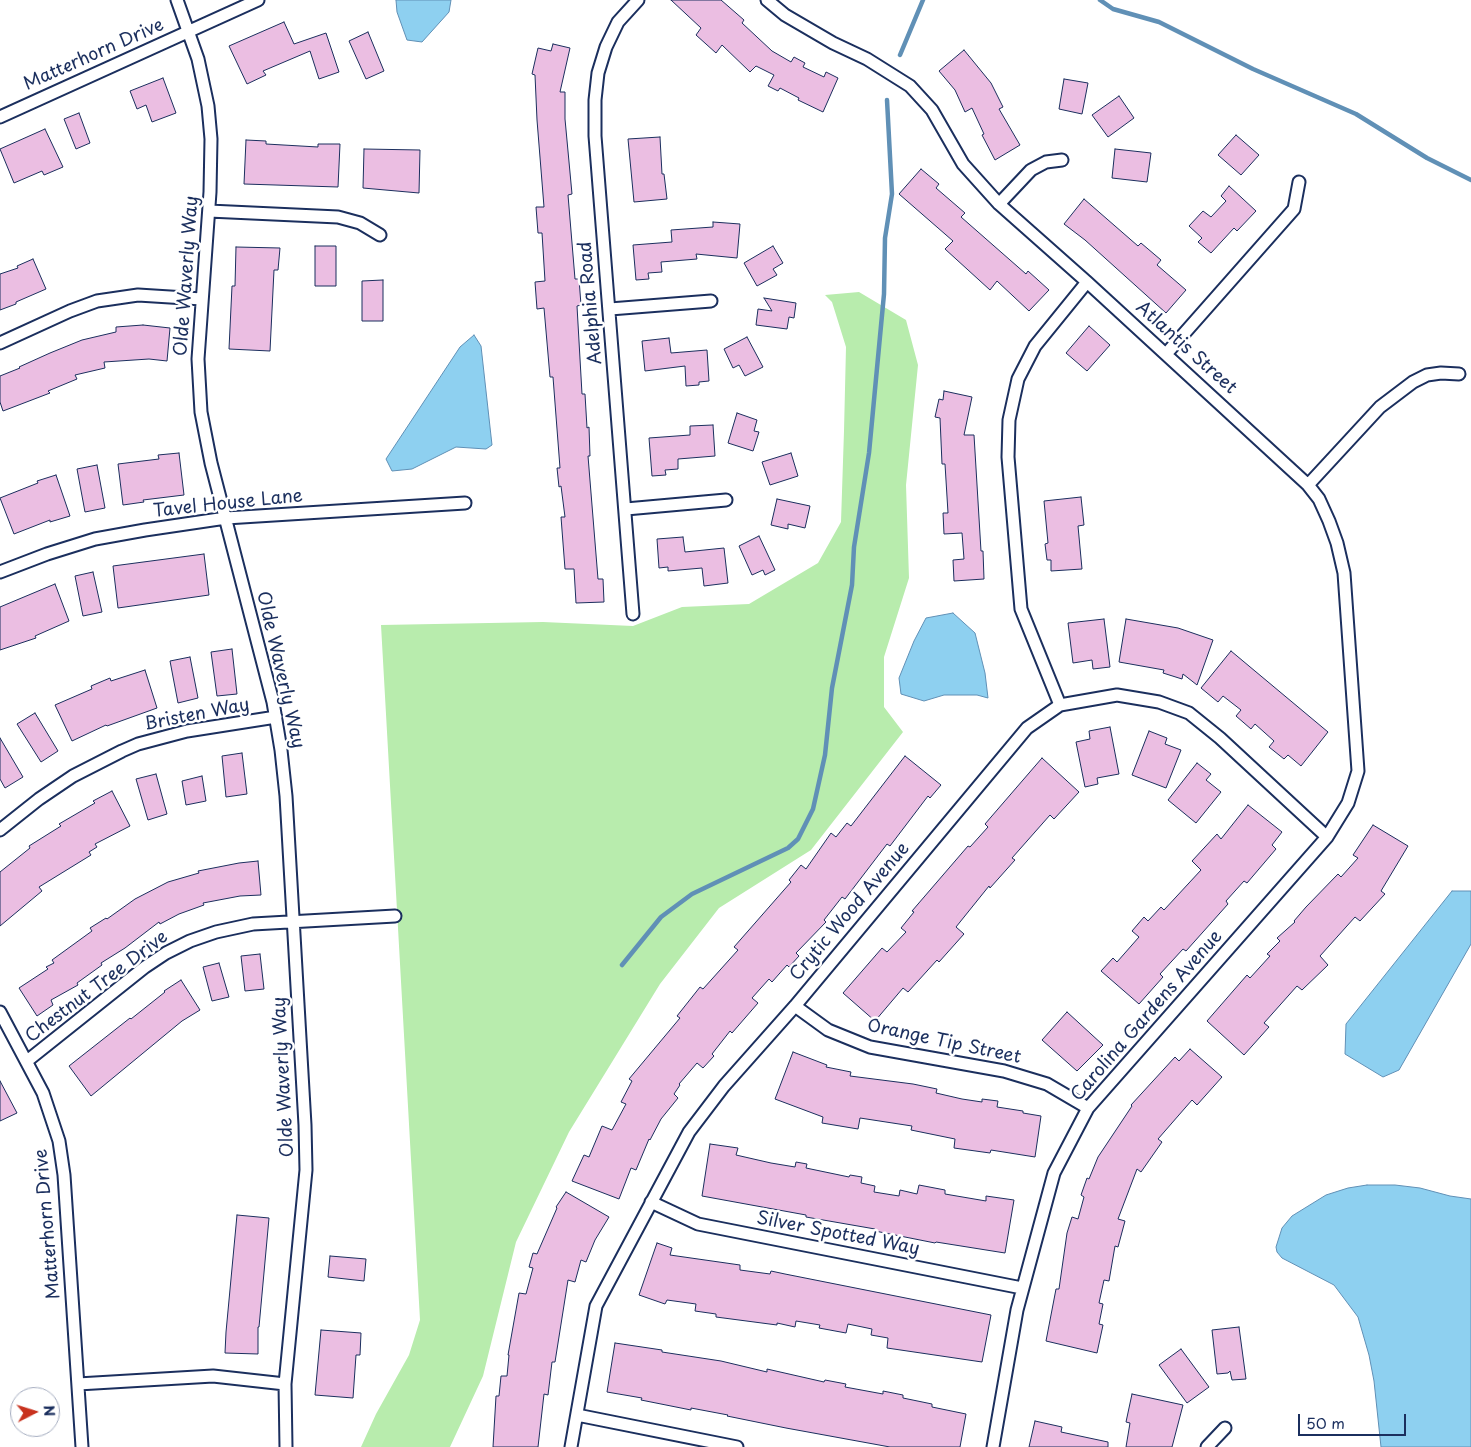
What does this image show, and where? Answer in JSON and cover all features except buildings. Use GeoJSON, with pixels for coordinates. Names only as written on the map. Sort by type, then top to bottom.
{"type":"FeatureCollection","features":[{"type":"Feature","properties":{"kind":"street","name":"Olde Waverly Way"},"geometry":{"type":"LineString","coordinates":[[177,0],[202,73],[210,122],[212,156],[198,358],[201,412],[207,447],[276,718],[286,796],[306,1170],[285,1384],[286,1447]]}},
{"type":"Feature","properties":{"kind":"street","name":"Matterhorn Drive"},"geometry":{"type":"LineString","coordinates":[[0,117],[258,0]]}},
{"type":"Feature","properties":{"kind":"street","name":"Adelphia Road"},"geometry":{"type":"LineString","coordinates":[[632,614],[626,509],[595,136],[595,100],[598,72],[606,47],[618,22],[638,0]]}},
{"type":"Feature","properties":{"kind":"street","name":"Atlantis Street"},"geometry":{"type":"LineString","coordinates":[[767,0],[785,15],[833,43],[867,59],[910,86],[932,110],[963,164],[999,204],[1166,354],[1308,485],[1319,499],[1338,543],[1344,573],[1358,772],[1348,803],[1326,837]]}},
{"type":"Feature","properties":{"kind":"street"},"geometry":{"type":"LineString","coordinates":[[999,204],[1031,170],[1046,162],[1062,160]]}},
{"type":"Feature","properties":{"kind":"street"},"geometry":{"type":"LineString","coordinates":[[1166,354],[1294,209],[1299,182]]}},
{"type":"Feature","properties":{"kind":"street"},"geometry":{"type":"LineString","coordinates":[[209,211],[338,217],[360,223],[380,235]]}},
{"type":"Feature","properties":{"kind":"street"},"geometry":{"type":"LineString","coordinates":[[1060,705],[1021,609],[1008,457],[1009,420],[1018,379],[1035,346],[1087,282]]}},
{"type":"Feature","properties":{"kind":"street"},"geometry":{"type":"LineString","coordinates":[[0,342],[96,301],[138,295],[202,299]]}},
{"type":"Feature","properties":{"kind":"street"},"geometry":{"type":"LineString","coordinates":[[610,309],[712,301]]}},
{"type":"Feature","properties":{"kind":"street"},"geometry":{"type":"LineString","coordinates":[[1308,485],[1380,407],[1413,382],[1427,375],[1441,373],[1459,374]]}},
{"type":"Feature","properties":{"kind":"street"},"geometry":{"type":"LineString","coordinates":[[626,509],[726,500]]}},
{"type":"Feature","properties":{"kind":"street","name":"Tavel House Lane"},"geometry":{"type":"LineString","coordinates":[[0,572],[79,543],[126,533],[226,518],[465,503]]}},
{"type":"Feature","properties":{"kind":"street","name":"Crytic Wood Avenue"},"geometry":{"type":"LineString","coordinates":[[571,1447],[596,1306],[689,1132],[724,1086],[794,1006],[1027,728],[1060,705],[1117,694],[1159,702],[1188,713],[1220,738],[1326,837]]}},
{"type":"Feature","properties":{"kind":"street","name":"Bristen Way"},"geometry":{"type":"LineString","coordinates":[[0,830],[39,799],[73,776],[104,758],[130,747],[187,731],[276,718]]}},
{"type":"Feature","properties":{"kind":"street","name":"Carolina Gardens Avenue"},"geometry":{"type":"LineString","coordinates":[[993,1447],[1022,1288],[1054,1173],[1088,1108],[1326,837]]}},
{"type":"Feature","properties":{"kind":"street","name":"Chestnut Tree Drive"},"geometry":{"type":"LineString","coordinates":[[27,1061],[166,952],[190,941],[229,928],[253,924],[395,916]]}},
{"type":"Feature","properties":{"kind":"street","name":"Orange Tip Street"},"geometry":{"type":"LineString","coordinates":[[794,1006],[828,1030],[870,1048],[1004,1071],[1047,1084],[1088,1108]]}},
{"type":"Feature","properties":{"kind":"street","name":"Matterhorn Drive"},"geometry":{"type":"LineString","coordinates":[[0,1012],[27,1061],[49,1109],[62,1159],[82,1447]]}},
{"type":"Feature","properties":{"kind":"street","name":"Silver Spotted Way"},"geometry":{"type":"LineString","coordinates":[[651,1202],[698,1224],[1022,1288]]}},
{"type":"Feature","properties":{"kind":"street"},"geometry":{"type":"LineString","coordinates":[[78,1384],[213,1376],[285,1384]]}},
{"type":"Feature","properties":{"kind":"street"},"geometry":{"type":"LineString","coordinates":[[577,1415],[737,1447]]}},
{"type":"Feature","properties":{"kind":"street"},"geometry":{"type":"LineString","coordinates":[[1207,1447],[1225,1428]]}},
{"type":"Feature","properties":{"kind":"green space"},"geometry":{"type":"Polygon","coordinates":[[[859,292],[906,320],[918,365],[906,485],[909,578],[884,657],[884,707],[903,732],[811,850],[719,908],[660,984],[569,1132],[516,1242],[483,1376],[450,1447],[361,1447],[376,1414],[409,1355],[420,1320],[381,625],[543,622],[633,626],[682,607],[749,604],[818,563],[841,522],[844,431],[846,347],[832,302],[825,295],[859,292]]]}},
{"type":"Feature","properties":{"kind":"water"},"geometry":{"type":"Polygon","coordinates":[[[396,0],[451,0],[449,12],[422,42],[407,40],[397,12],[396,0]]]}},
{"type":"Feature","properties":{"kind":"water"},"geometry":{"type":"Polygon","coordinates":[[[474,335],[481,346],[492,445],[486,449],[456,447],[412,469],[392,471],[386,459],[460,347],[474,335]]]}},
{"type":"Feature","properties":{"kind":"water"},"geometry":{"type":"Polygon","coordinates":[[[953,613],[975,633],[985,673],[988,698],[977,695],[944,695],[924,701],[901,694],[899,678],[914,641],[926,618],[953,613]]]}},
{"type":"Feature","properties":{"kind":"water"},"geometry":{"type":"Polygon","coordinates":[[[1452,891],[1471,891],[1471,944],[1399,1070],[1383,1077],[1345,1054],[1346,1024],[1452,891]]]}},
{"type":"Feature","properties":{"kind":"water"},"geometry":{"type":"Polygon","coordinates":[[[1367,1185],[1395,1185],[1420,1188],[1471,1199],[1471,1447],[1381,1447],[1374,1381],[1358,1317],[1334,1285],[1282,1258],[1277,1252],[1276,1247],[1282,1228],[1292,1216],[1326,1195],[1348,1188],[1367,1185]]]}},
{"type":"Feature","properties":{"kind":"waterway"},"geometry":{"type":"LineString","coordinates":[[900,55],[923,0]]}},
{"type":"Feature","properties":{"kind":"waterway"},"geometry":{"type":"LineString","coordinates":[[1100,0],[1113,9],[1159,22],[1253,69],[1356,114],[1427,158],[1471,180]]}},
{"type":"Feature","properties":{"kind":"waterway"},"geometry":{"type":"LineString","coordinates":[[622,965],[661,917],[692,894],[788,848],[798,839],[813,809],[825,755],[832,688],[852,585],[854,547],[869,453],[884,294],[885,238],[892,194],[887,100]]}}]}
